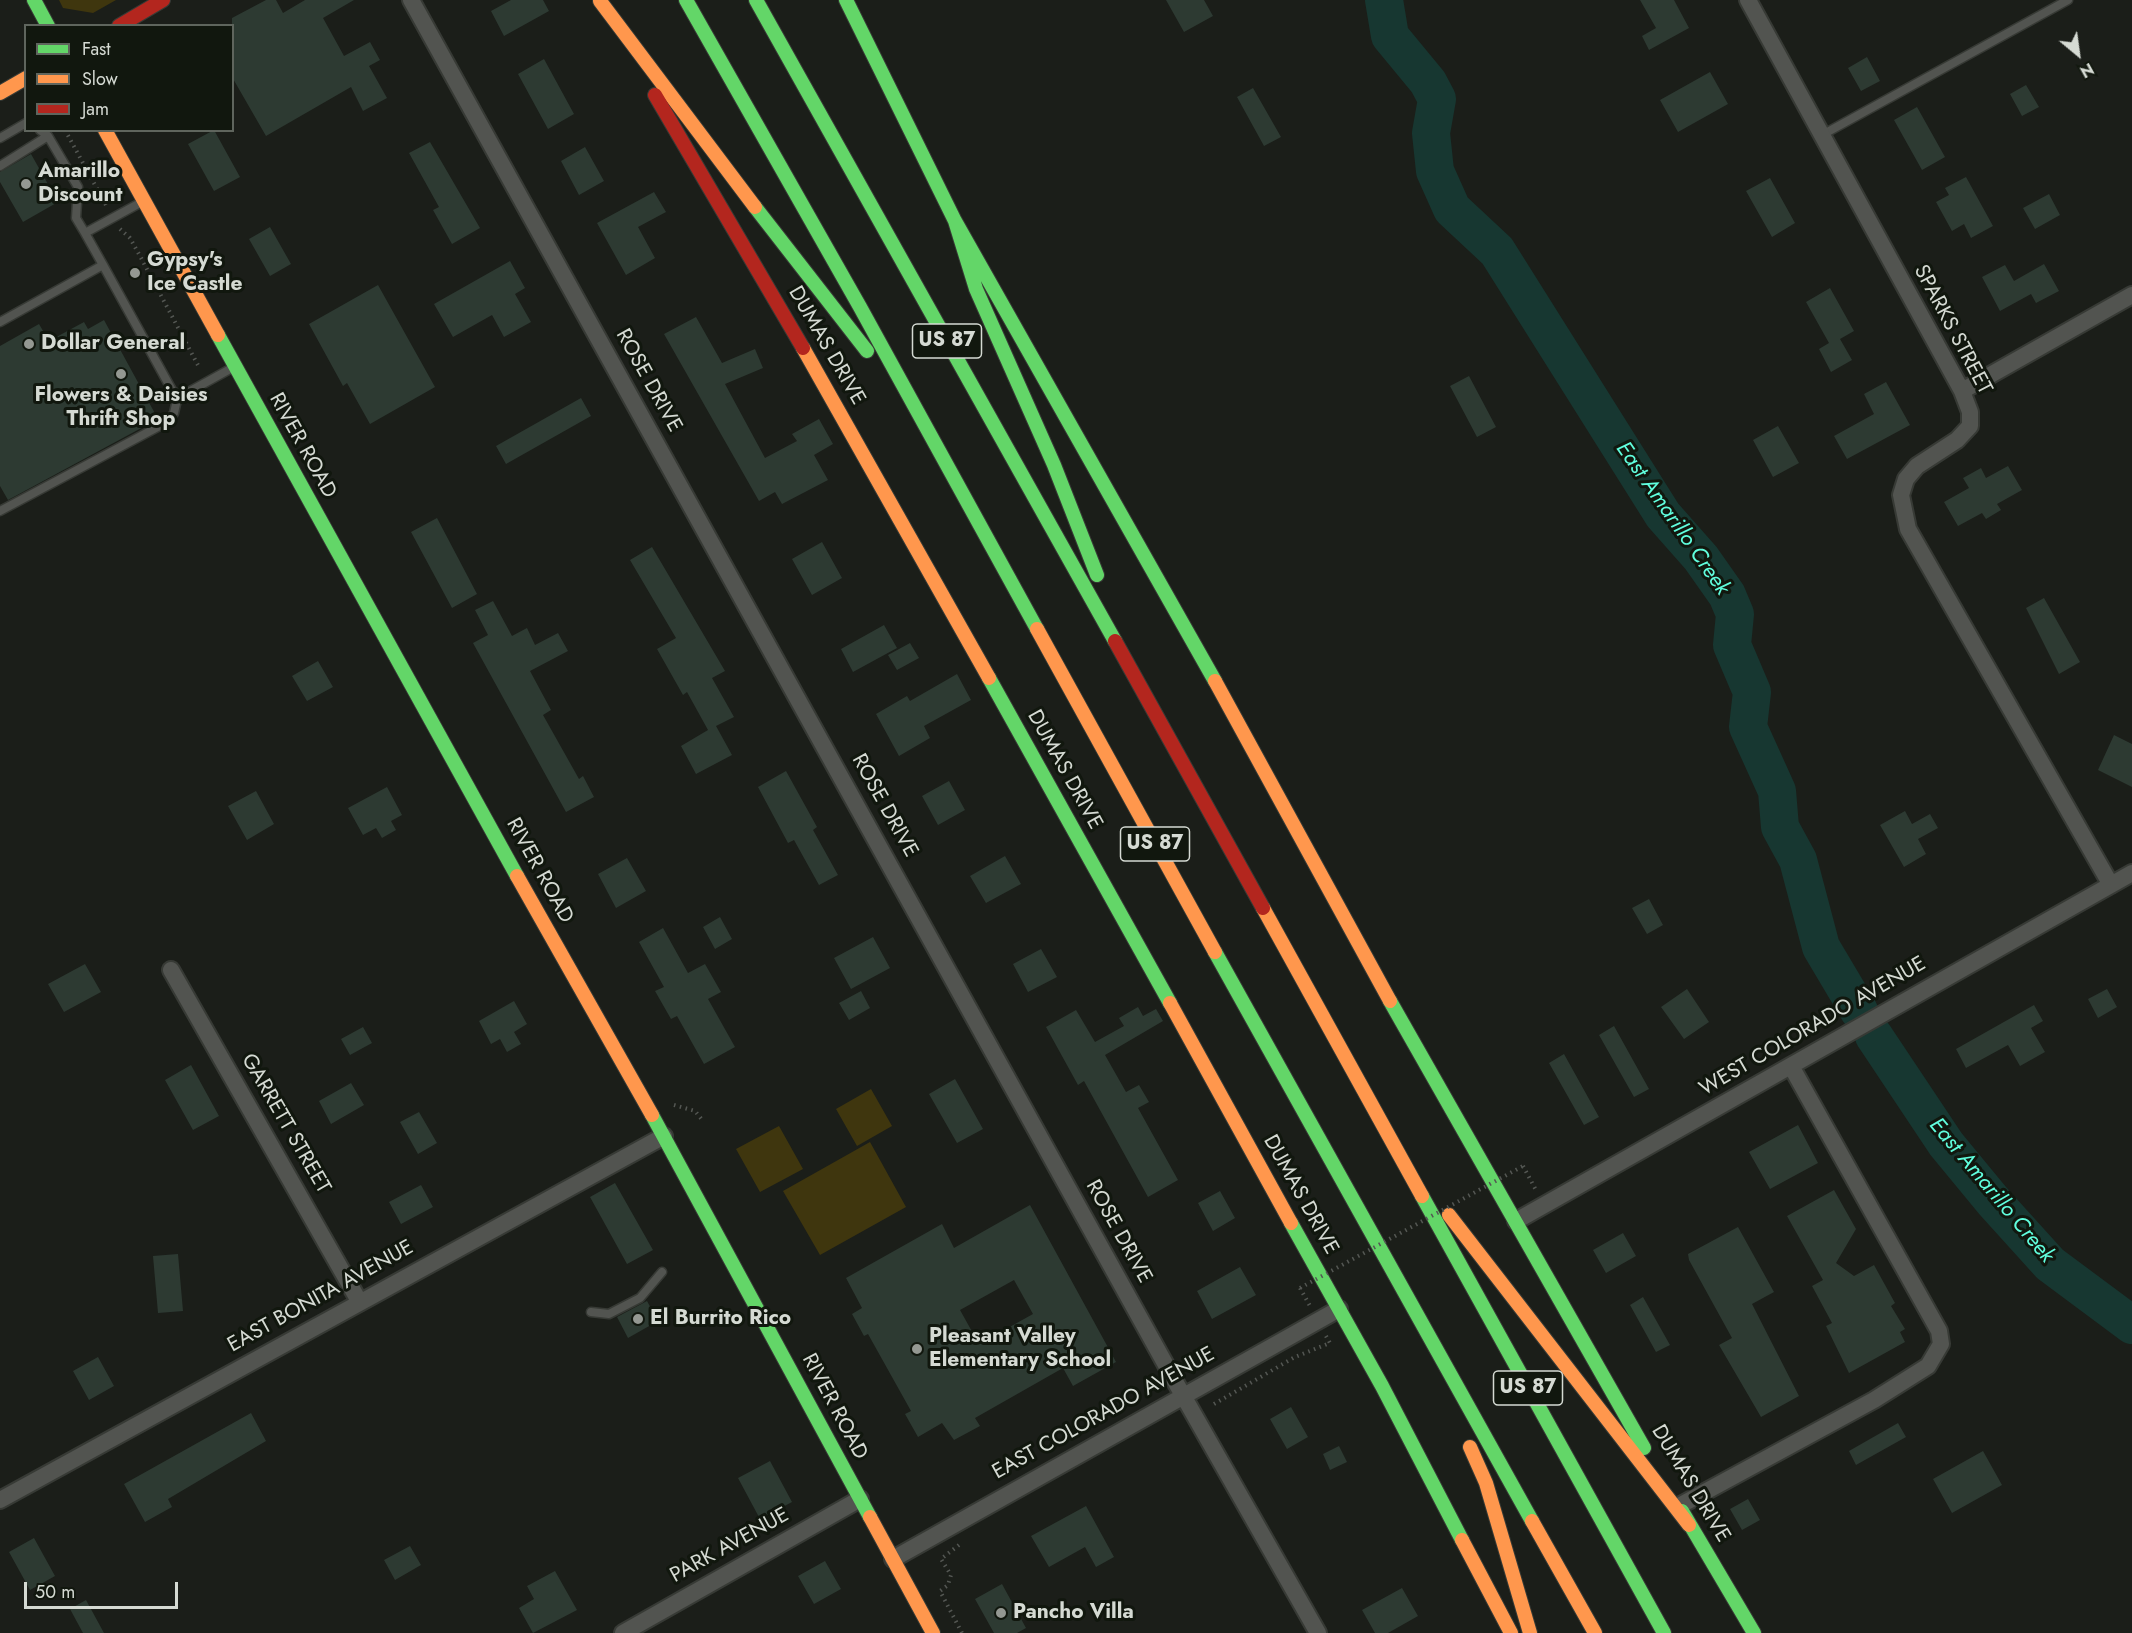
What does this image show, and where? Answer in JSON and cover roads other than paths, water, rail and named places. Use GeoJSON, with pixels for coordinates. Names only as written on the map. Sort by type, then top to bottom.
{"type":"FeatureCollection","features":[{"type":"Feature","properties":{"kind":"main road"},"geometry":{"type":"LineString","coordinates":[[34,0],[47,24]]}},
{"type":"Feature","properties":{"kind":"main road"},"geometry":{"type":"LineString","coordinates":[[122,24],[163,0]]}},
{"type":"Feature","properties":{"kind":"main road","name":"US 87"},"geometry":{"type":"LineString","coordinates":[[686,0],[1386,1263],[1594,1633]]}},
{"type":"Feature","properties":{"kind":"main road","name":"US 87"},"geometry":{"type":"LineString","coordinates":[[756,0],[1138,682],[1664,1633]]}},
{"type":"Feature","properties":{"kind":"main road","name":"DUMAS DRIVE"},"geometry":{"type":"LineString","coordinates":[[846,0],[955,221],[1165,589],[1381,986],[1516,1221],[1606,1384],[1754,1633]]}},
{"type":"Feature","properties":{"kind":"main road"},"geometry":{"type":"LineString","coordinates":[[600,1],[721,163],[923,424]]}},
{"type":"Feature","properties":{"kind":"main road","name":"DUMAS DRIVE"},"geometry":{"type":"LineString","coordinates":[[600,1],[861,447],[1339,1309],[1511,1633]]}},
{"type":"Feature","properties":{"kind":"main road"},"geometry":{"type":"LineString","coordinates":[[0,93],[24,79]]}},
{"type":"Feature","properties":{"kind":"main road","name":"RIVER ROAD"},"geometry":{"type":"LineString","coordinates":[[106,132],[234,367],[664,1136],[933,1633]]}},
{"type":"Feature","properties":{"kind":"main road"},"geometry":{"type":"LineString","coordinates":[[955,221],[976,289],[1054,465],[1138,682]]}},
{"type":"Feature","properties":{"kind":"main road"},"geometry":{"type":"LineString","coordinates":[[1392,1142],[1689,1525]]}},
{"type":"Feature","properties":{"kind":"main road"},"geometry":{"type":"LineString","coordinates":[[1386,1263],[1448,1400]]}},
{"type":"Feature","properties":{"kind":"main road"},"geometry":{"type":"LineString","coordinates":[[1462,1431],[1486,1483],[1530,1633]]}},
{"type":"Feature","properties":{"kind":"street","name":"ROSE DRIVE"},"geometry":{"type":"LineString","coordinates":[[411,0],[1184,1396],[1318,1633]]}},
{"type":"Feature","properties":{"kind":"street","name":"SPARKS STREET"},"geometry":{"type":"LineString","coordinates":[[1748,0],[1962,391],[1970,412],[1970,426],[1957,440],[1917,466],[1906,479],[1901,495],[1908,529],[2111,885]]}},
{"type":"Feature","properties":{"kind":"street"},"geometry":{"type":"LineString","coordinates":[[1962,391],[2132,295]]}},
{"type":"Feature","properties":{"kind":"street","name":"WEST COLORADO AVENUE"},"geometry":{"type":"LineString","coordinates":[[1516,1221],[2132,873]]}},
{"type":"Feature","properties":{"kind":"street","name":"GARRETT STREET"},"geometry":{"type":"LineString","coordinates":[[171,970],[359,1301]]}},
{"type":"Feature","properties":{"kind":"street"},"geometry":{"type":"LineString","coordinates":[[1679,1506],[1928,1366],[1941,1344],[1939,1331],[1791,1066]]}},
{"type":"Feature","properties":{"kind":"street","name":"EAST BONITA AVENUE"},"geometry":{"type":"LineString","coordinates":[[0,1500],[359,1301],[664,1136]]}},
{"type":"Feature","properties":{"kind":"street","name":"EAST COLORADO AVENUE"},"geometry":{"type":"LineString","coordinates":[[893,1559],[1339,1309]]}},
{"type":"Feature","properties":{"kind":"street","name":"PARK AVENUE"},"geometry":{"type":"LineString","coordinates":[[623,1633],[860,1499]]}},
{"type":"Feature","properties":{"kind":"lane"},"geometry":{"type":"LineString","coordinates":[[1822,135],[2068,0]]}},
{"type":"Feature","properties":{"kind":"lane"},"geometry":{"type":"LineString","coordinates":[[0,138],[24,124]]}},
{"type":"Feature","properties":{"kind":"lane"},"geometry":{"type":"LineString","coordinates":[[0,166],[44,133],[78,187],[76,218],[173,392],[177,395]]}},
{"type":"Feature","properties":{"kind":"lane"},"geometry":{"type":"LineString","coordinates":[[85,233],[143,201]]}},
{"type":"Feature","properties":{"kind":"lane"},"geometry":{"type":"LineString","coordinates":[[0,322],[103,266]]}},
{"type":"Feature","properties":{"kind":"lane"},"geometry":{"type":"LineString","coordinates":[[177,395],[234,367]]}},
{"type":"Feature","properties":{"kind":"lane"},"geometry":{"type":"LineString","coordinates":[[0,510],[169,421],[174,413],[177,395]]}},
{"type":"Feature","properties":{"kind":"lane"},"geometry":{"type":"LineString","coordinates":[[591,1312],[609,1314],[622,1308],[645,1295],[662,1272]]}},
{"type":"Feature","properties":{"kind":"waterway","name":"East Amarillo Creek"},"geometry":{"type":"LineString","coordinates":[[1384,0],[1390,36],[1428,82],[1437,99],[1431,133],[1435,171],[1452,209],[1497,251],[1663,515],[1701,558],[1727,595],[1735,614],[1732,645],[1752,692],[1748,727],[1777,791],[1780,827],[1798,860],[1821,947],[1859,1011]]}},
{"type":"Feature","properties":{"kind":"waterway","name":"East Amarillo Creek"},"geometry":{"type":"LineString","coordinates":[[1874,1036],[1946,1144],[1993,1201],[2050,1264],[2132,1325]]}},
{"type":"Feature","properties":{"kind":"place","name":"Amarillo Discount"},"geometry":{"type":"Point","coordinates":[26,184]}},
{"type":"Feature","properties":{"kind":"place","name":"Gypsy's Ice Castle"},"geometry":{"type":"Point","coordinates":[135,273]}},
{"type":"Feature","properties":{"kind":"place","name":"Dollar General"},"geometry":{"type":"Point","coordinates":[29,344]}},
{"type":"Feature","properties":{"kind":"place","name":"Flowers & Daisies Thrift Shop"},"geometry":{"type":"Point","coordinates":[121,374]}},
{"type":"Feature","properties":{"kind":"place","name":"El Burrito Rico"},"geometry":{"type":"Point","coordinates":[638,1319]}},
{"type":"Feature","properties":{"kind":"place","name":"Pleasant Valley Elementary School"},"geometry":{"type":"Point","coordinates":[917,1349]}},
{"type":"Feature","properties":{"kind":"place","name":"Pancho Villa"},"geometry":{"type":"Point","coordinates":[1001,1613]}}]}
